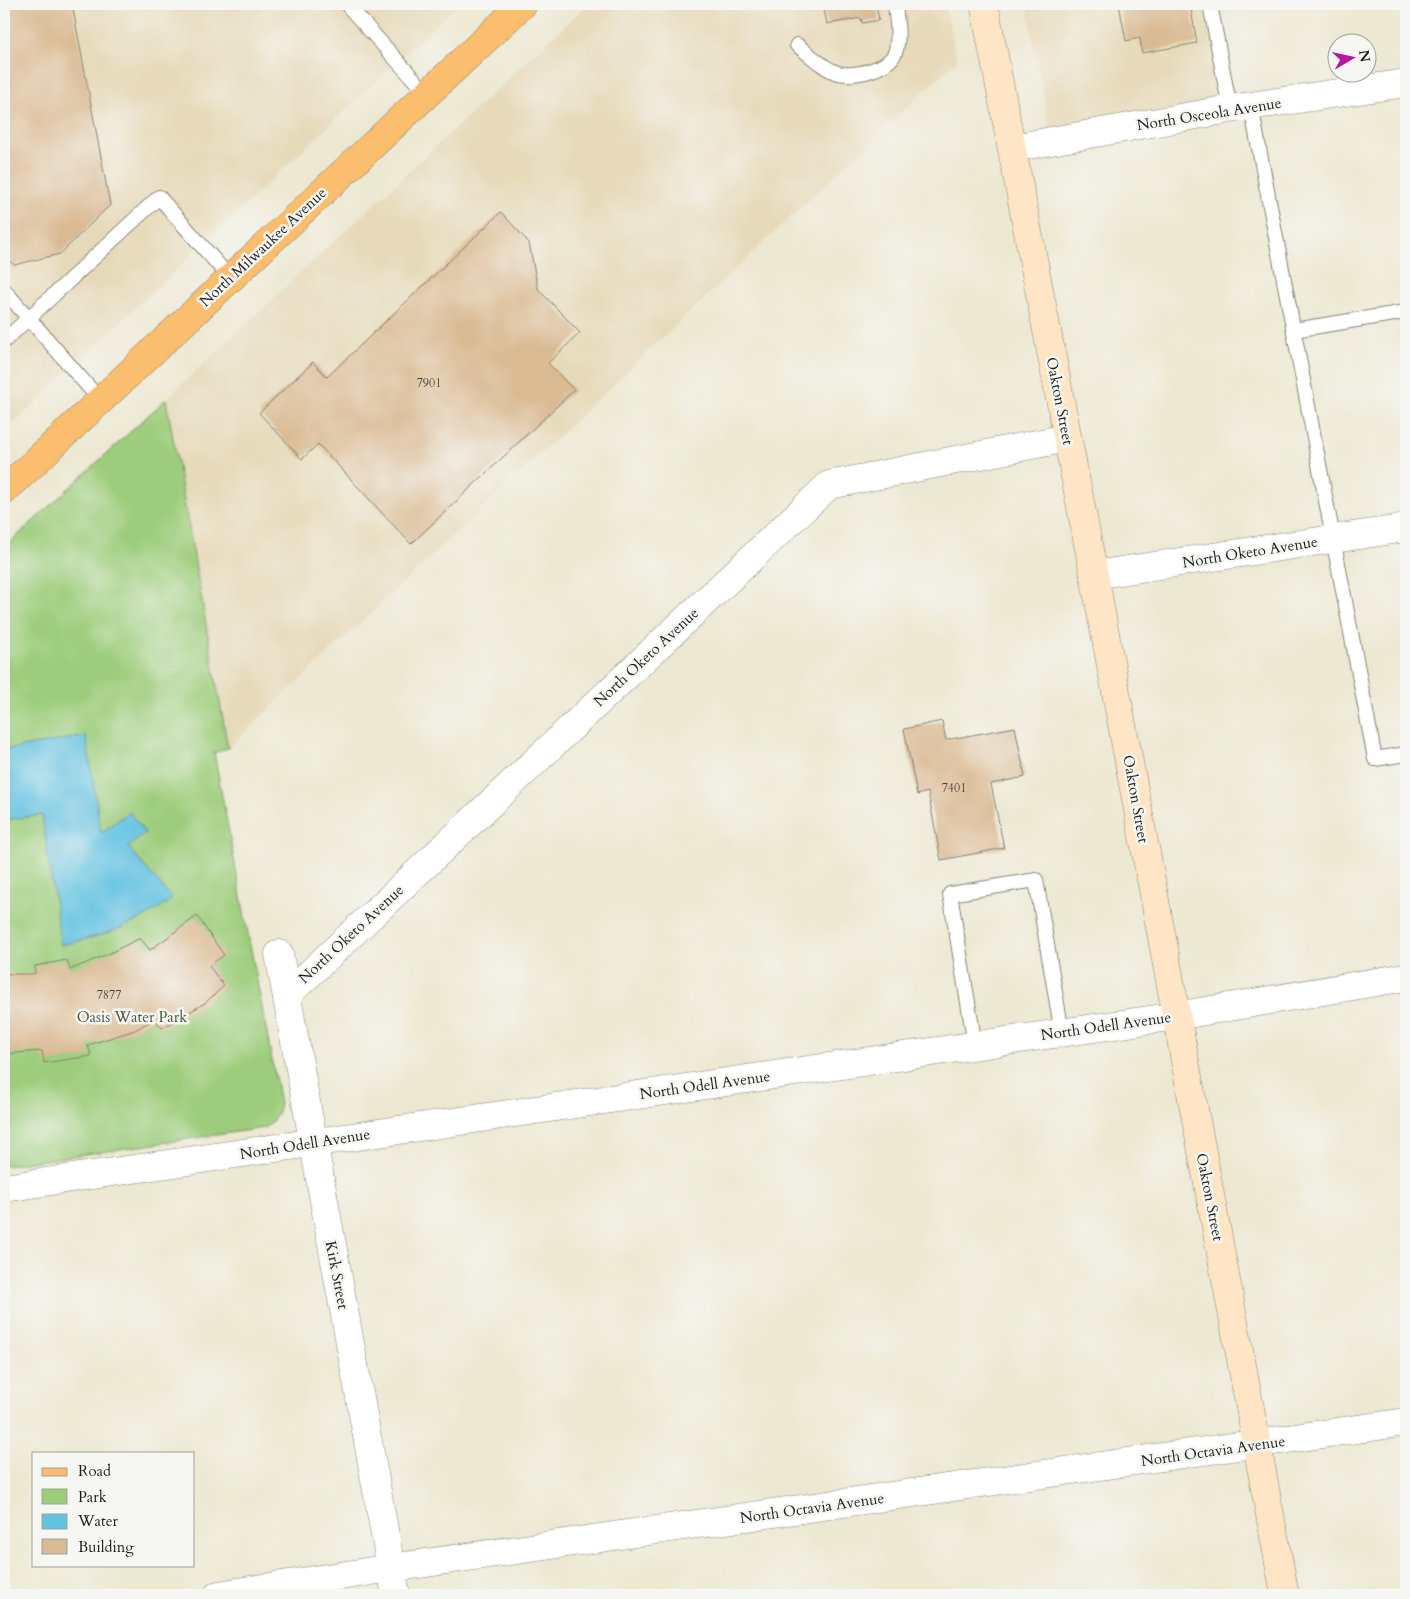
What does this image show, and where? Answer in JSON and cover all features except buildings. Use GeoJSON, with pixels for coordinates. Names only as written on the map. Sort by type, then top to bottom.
{"type":"FeatureCollection","features":[{"type":"Feature","properties":{"kind":"main road","name":"North Milwaukee Avenue"},"geometry":{"type":"LineString","coordinates":[[5,488],[428,95],[523,4]]}},
{"type":"Feature","properties":{"kind":"main road","name":"Oakton Street"},"geometry":{"type":"LineString","coordinates":[[984,4],[1094,575],[1284,1595]]}},
{"type":"Feature","properties":{"kind":"street","name":"North Osceola Avenue"},"geometry":{"type":"LineString","coordinates":[[1012,148],[1240,107],[1406,83]]}},
{"type":"Feature","properties":{"kind":"street","name":"North Oketo Avenue"},"geometry":{"type":"LineString","coordinates":[[286,995],[829,485],[1067,438]]}},
{"type":"Feature","properties":{"kind":"street","name":"North Oketo Avenue"},"geometry":{"type":"LineString","coordinates":[[1094,575],[1406,528]]}},
{"type":"Feature","properties":{"kind":"street","name":"Kirk Street"},"geometry":{"type":"LineString","coordinates":[[279,954],[396,1595]]}},
{"type":"Feature","properties":{"kind":"street","name":"North Odell Avenue"},"geometry":{"type":"LineString","coordinates":[[4,1188],[1176,1016],[1406,976]]}},
{"type":"Feature","properties":{"kind":"street","name":"North Octavia Avenue"},"geometry":{"type":"LineString","coordinates":[[218,1595],[392,1568],[1257,1445],[1406,1422]]}},
{"type":"Feature","properties":{"kind":"lane"},"geometry":{"type":"LineString","coordinates":[[796,45],[838,73],[872,70],[887,63],[896,53],[898,38],[895,4]]}},
{"type":"Feature","properties":{"kind":"lane"},"geometry":{"type":"LineString","coordinates":[[1210,4],[1240,107],[1294,330],[1375,759],[1406,754]]}},
{"type":"Feature","properties":{"kind":"lane"},"geometry":{"type":"LineString","coordinates":[[352,5],[428,95]]}},
{"type":"Feature","properties":{"kind":"lane"},"geometry":{"type":"LineString","coordinates":[[4,341],[159,197],[230,278]]}},
{"type":"Feature","properties":{"kind":"lane"},"geometry":{"type":"LineString","coordinates":[[4,290],[100,400]]}},
{"type":"Feature","properties":{"kind":"lane"},"geometry":{"type":"LineString","coordinates":[[1294,330],[1406,312]]}},
{"type":"Feature","properties":{"kind":"lane"},"geometry":{"type":"LineString","coordinates":[[975,1045],[950,894],[1036,880],[1062,1033]]}},
{"type":"Feature","properties":{"kind":"shaded area"},"geometry":{"type":"Polygon","coordinates":[[[4,4],[458,4],[4,432],[4,4]]]}},
{"type":"Feature","properties":{"kind":"shaded area"},"geometry":{"type":"Polygon","coordinates":[[[588,4],[945,4],[957,60],[228,748],[166,399],[588,4]]]}},
{"type":"Feature","properties":{"kind":"shaded area"},"geometry":{"type":"Polygon","coordinates":[[[1027,4],[1218,4],[1236,103],[1050,133],[1027,4]]]}},
{"type":"Feature","properties":{"kind":"green space","name":"Oasis Water Park"},"geometry":{"type":"Polygon","coordinates":[[[166,399],[228,748],[214,753],[280,1103],[277,1115],[264,1128],[4,1166],[4,548],[166,399]]]}},
{"type":"Feature","properties":{"kind":"water"},"geometry":{"type":"Polygon","coordinates":[[[86,736],[101,833],[129,812],[145,833],[128,847],[172,899],[145,916],[120,928],[61,945],[42,815],[4,820],[4,750],[86,736]]]}}]}
